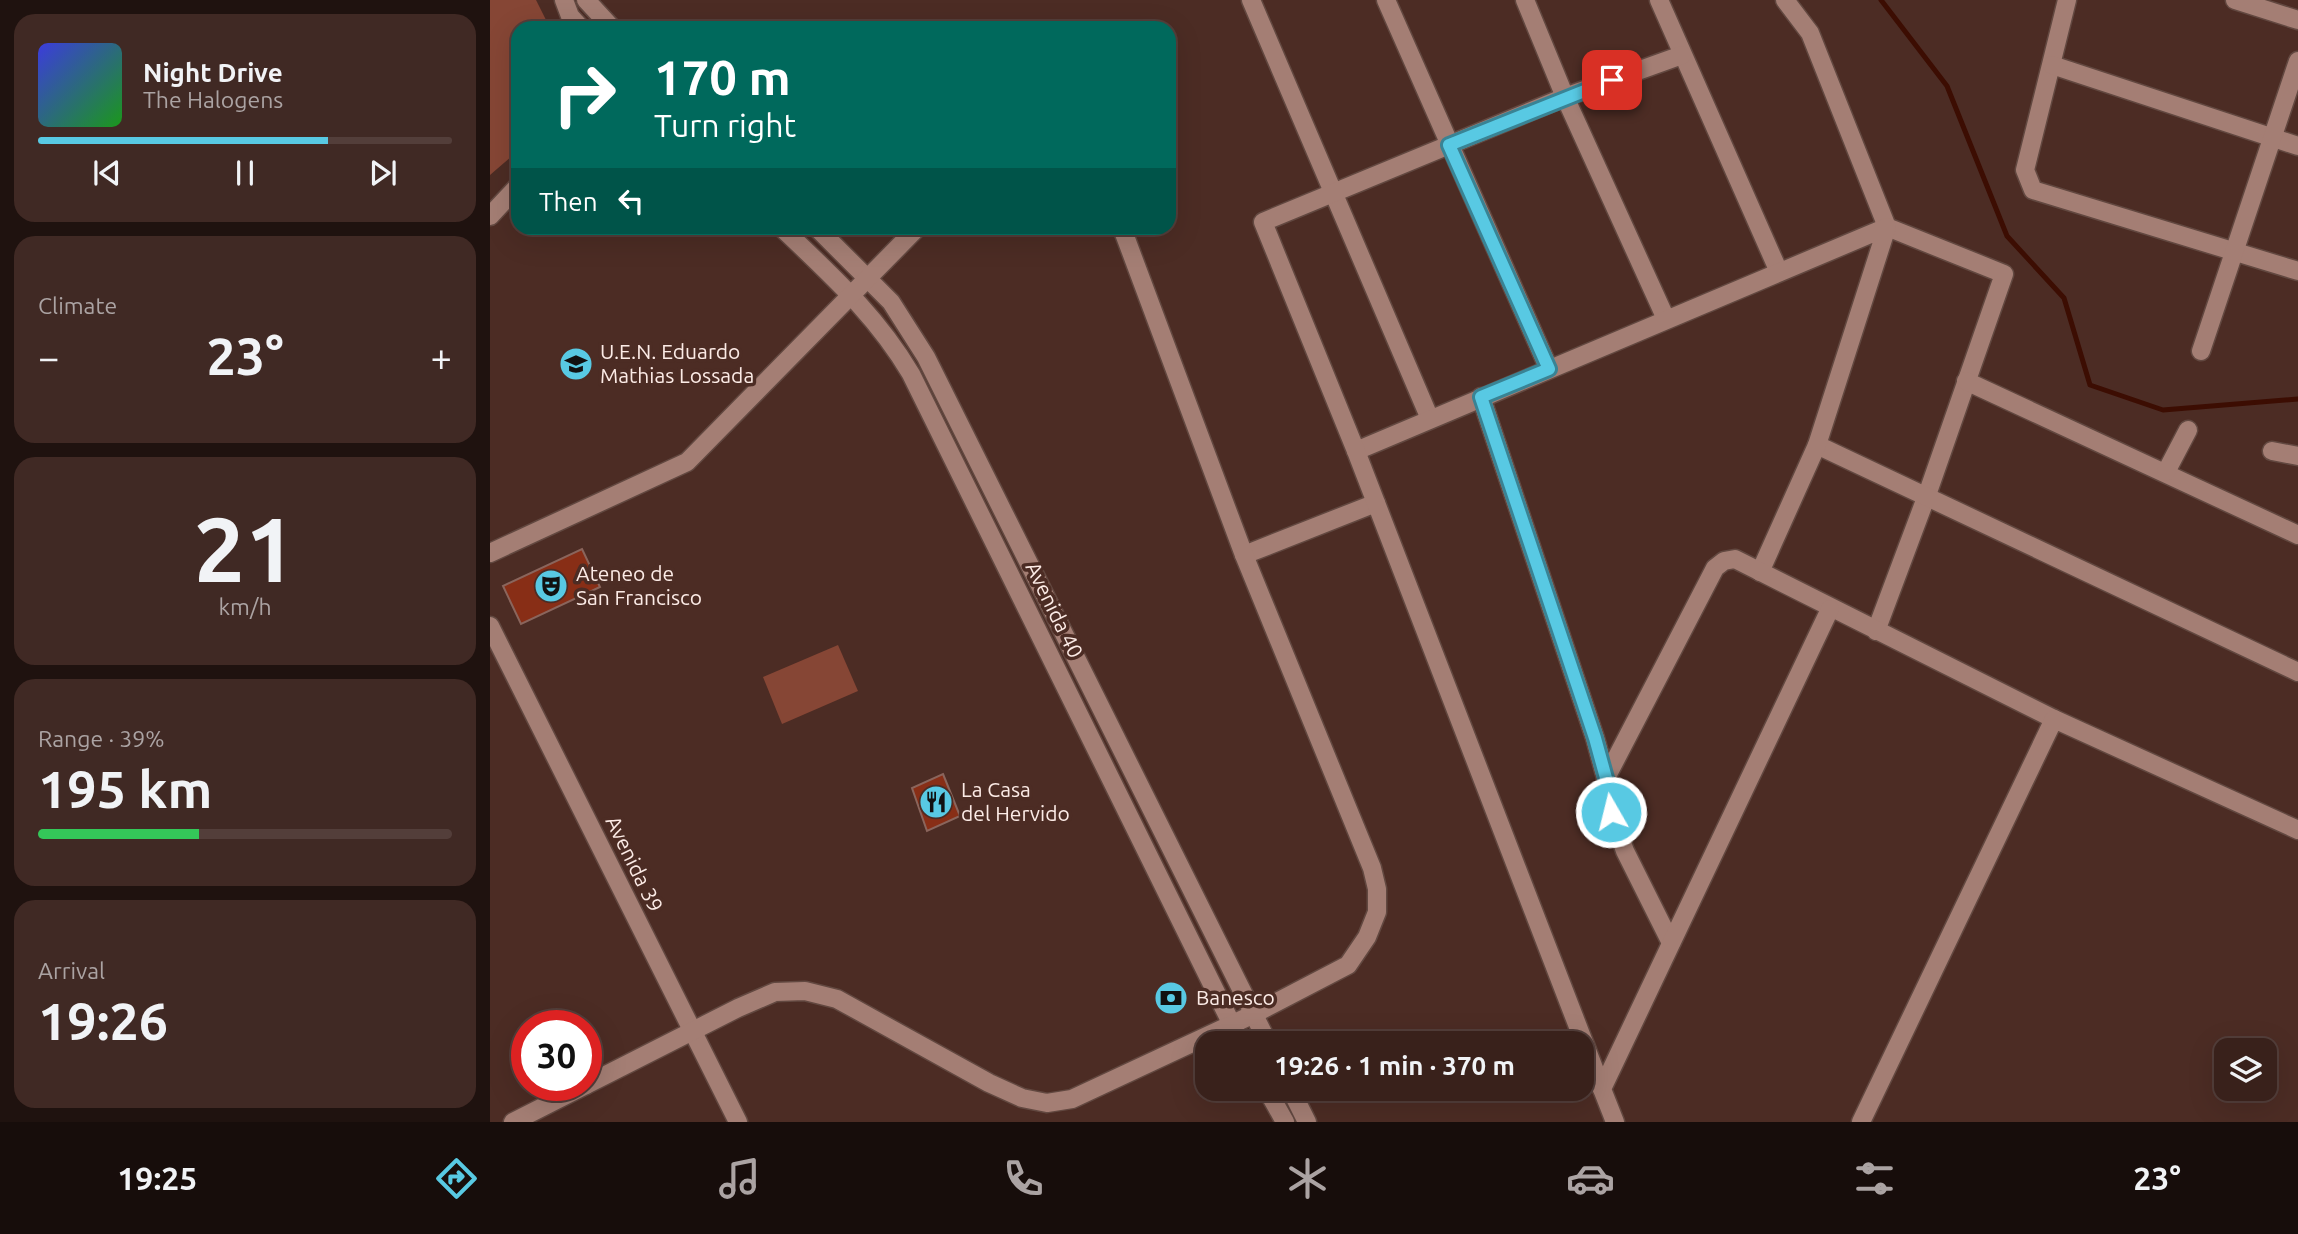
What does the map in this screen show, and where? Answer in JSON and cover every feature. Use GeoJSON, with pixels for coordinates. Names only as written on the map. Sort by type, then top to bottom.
{"type":"FeatureCollection","features":[{"type":"Feature","properties":{"kind":"street"},"geometry":{"type":"LineString","coordinates":[[564,0],[575,21]]}},
{"type":"Feature","properties":{"kind":"street"},"geometry":{"type":"LineString","coordinates":[[586,0],[606,21]]}},
{"type":"Feature","properties":{"kind":"street"},"geometry":{"type":"LineString","coordinates":[[1251,0],[1430,419]]}},
{"type":"Feature","properties":{"kind":"street"},"geometry":{"type":"LineString","coordinates":[[1386,0],[1549,369]]}},
{"type":"Feature","properties":{"kind":"street"},"geometry":{"type":"LineString","coordinates":[[1525,0],[1565,97],[1666,319]]}},
{"type":"Feature","properties":{"kind":"street"},"geometry":{"type":"LineString","coordinates":[[1659,0],[1779,272]]}},
{"type":"Feature","properties":{"kind":"street"},"geometry":{"type":"LineString","coordinates":[[1760,572],[1817,445],[1887,227],[1810,33],[1785,0]]}},
{"type":"Feature","properties":{"kind":"street"},"geometry":{"type":"LineString","coordinates":[[2067,0],[2025,170],[2033,190],[2234,254],[2298,271]]}},
{"type":"Feature","properties":{"kind":"street"},"geometry":{"type":"LineString","coordinates":[[2235,0],[2298,20]]}},
{"type":"Feature","properties":{"kind":"street"},"geometry":{"type":"LineString","coordinates":[[1615,1122],[1356,451],[1263,222],[1565,97],[1682,55]]}},
{"type":"Feature","properties":{"kind":"street"},"geometry":{"type":"LineString","coordinates":[[2201,351],[2298,61]]}},
{"type":"Feature","properties":{"kind":"street"},"geometry":{"type":"LineString","coordinates":[[2052,65],[2298,146]]}},
{"type":"Feature","properties":{"kind":"street"},"geometry":{"type":"LineString","coordinates":[[490,216],[511,194]]}},
{"type":"Feature","properties":{"kind":"street"},"geometry":{"type":"LineString","coordinates":[[1356,451],[1887,227],[2004,274],[1876,632]]}},
{"type":"Feature","properties":{"kind":"street","name":"Avenida 40"},"geometry":{"type":"LineString","coordinates":[[789,235],[851,295],[890,339],[911,374],[1235,1031]]}},
{"type":"Feature","properties":{"kind":"street","name":"Avenida 40"},"geometry":{"type":"LineString","coordinates":[[824,235],[891,302],[926,357],[1262,1031]]}},
{"type":"Feature","properties":{"kind":"street"},"geometry":{"type":"LineString","coordinates":[[490,553],[687,462],[910,235]]}},
{"type":"Feature","properties":{"kind":"street"},"geometry":{"type":"LineString","coordinates":[[602,1077],[775,992],[805,991],[837,999],[989,1083],[1022,1098],[1047,1103],[1072,1099],[1254,1014],[1348,965],[1367,937],[1377,912],[1377,889],[1372,868],[1244,555],[1125,235]]}},
{"type":"Feature","properties":{"kind":"street"},"geometry":{"type":"LineString","coordinates":[[1966,381],[2298,535]]}},
{"type":"Feature","properties":{"kind":"street"},"geometry":{"type":"LineString","coordinates":[[1481,397],[1595,738],[1606,778],[1611,812],[1625,851],[1671,943]]}},
{"type":"Feature","properties":{"kind":"street"},"geometry":{"type":"LineString","coordinates":[[2166,472],[2188,430]]}},
{"type":"Feature","properties":{"kind":"street"},"geometry":{"type":"LineString","coordinates":[[1817,445],[2298,672]]}},
{"type":"Feature","properties":{"kind":"street"},"geometry":{"type":"LineString","coordinates":[[2272,451],[2298,456]]}},
{"type":"Feature","properties":{"kind":"street"},"geometry":{"type":"LineString","coordinates":[[1244,555],[1376,503]]}},
{"type":"Feature","properties":{"kind":"street"},"geometry":{"type":"LineString","coordinates":[[1606,778],[1715,568],[1724,561],[1735,559],[1830,609],[2054,719],[2298,830]]}},
{"type":"Feature","properties":{"kind":"street"},"geometry":{"type":"LineString","coordinates":[[1602,1089],[1830,609]]}},
{"type":"Feature","properties":{"kind":"street","name":"Avenida 39"},"geometry":{"type":"LineString","coordinates":[[490,626],[738,1122]]}},
{"type":"Feature","properties":{"kind":"street"},"geometry":{"type":"LineString","coordinates":[[1861,1122],[2054,719]]}},
{"type":"Feature","properties":{"kind":"street"},"geometry":{"type":"LineString","coordinates":[[513,1122],[554,1101]]}},
{"type":"Feature","properties":{"kind":"street"},"geometry":{"type":"LineString","coordinates":[[1273,1101],[1285,1122]]}},
{"type":"Feature","properties":{"kind":"street"},"geometry":{"type":"LineString","coordinates":[[1296,1101],[1307,1122]]}},
{"type":"Feature","properties":{"kind":"shaded area"},"geometry":{"type":"Polygon","coordinates":[[[490,0],[536,0],[546,21],[511,21],[511,157],[490,175],[490,0]]]}},
{"type":"Feature","properties":{"kind":"shaded area"},"geometry":{"type":"Polygon","coordinates":[[[838,645],[858,691],[782,724],[763,677],[838,645]]]}},
{"type":"Feature","properties":{"kind":"building","name":"Ateneo de San Francisco"},"geometry":{"type":"Polygon","coordinates":[[[582,549],[600,587],[521,624],[503,586],[582,549]]]}},
{"type":"Feature","properties":{"kind":"building","name":"La Casa del Hervido"},"geometry":{"type":"Polygon","coordinates":[[[943,774],[960,816],[927,831],[912,788],[943,774]]]}},
{"type":"Feature","properties":{"kind":"waterway"},"geometry":{"type":"LineString","coordinates":[[1881,0],[1947,86],[2007,236],[2064,298],[2090,385],[2163,410],[2298,399]]}},
{"type":"Feature","properties":{"kind":"place","name":"U.E.N. Eduardo Mathias Lossada"},"geometry":{"type":"Point","coordinates":[576,364]}},
{"type":"Feature","properties":{"kind":"place","name":"Ateneo de San Francisco"},"geometry":{"type":"Point","coordinates":[551,586]}},
{"type":"Feature","properties":{"kind":"place","name":"La Casa del Hervido"},"geometry":{"type":"Point","coordinates":[936,802]}},
{"type":"Feature","properties":{"kind":"place","name":"Banesco"},"geometry":{"type":"Point","coordinates":[1171,998]}},
{"type":"Feature","properties":{"kind":"route"},"geometry":{"type":"LineString","coordinates":[[1611,812],[1606,778],[1595,738],[1481,397],[1549,369],[1449,145],[1612,80]]}}]}
